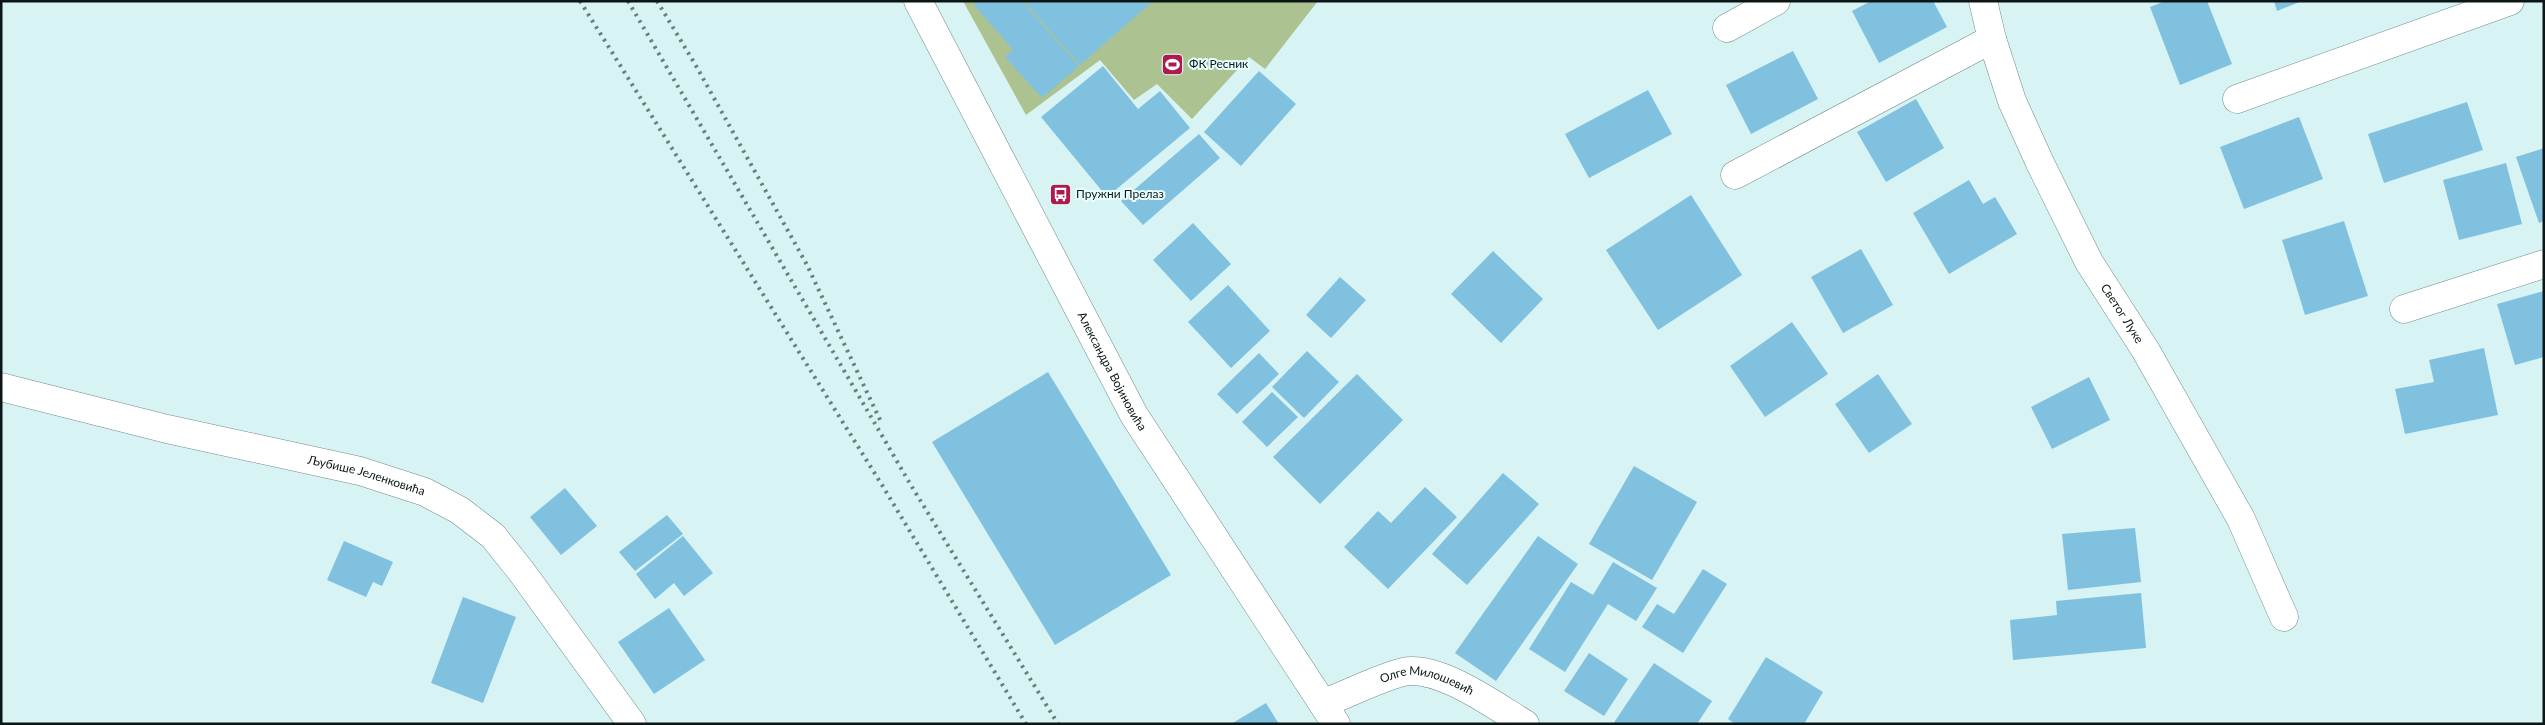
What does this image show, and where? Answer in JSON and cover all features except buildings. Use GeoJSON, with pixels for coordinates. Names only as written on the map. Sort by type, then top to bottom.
{"type":"FeatureCollection","features":[{"type":"Feature","properties":{"kind":"street","name":"Александра Војиновића"},"geometry":{"type":"LineString","coordinates":[[918,1],[1134,416],[1330,714]]}},
{"type":"Feature","properties":{"kind":"street"},"geometry":{"type":"LineString","coordinates":[[1727,28],[1776,1]]}},
{"type":"Feature","properties":{"kind":"street","name":"Светог Луке"},"geometry":{"type":"LineString","coordinates":[[1983,1],[1992,39],[2022,126],[2089,262],[2146,351],[2241,519],[2284,617]]}},
{"type":"Feature","properties":{"kind":"street"},"geometry":{"type":"LineString","coordinates":[[2237,99],[2510,1]]}},
{"type":"Feature","properties":{"kind":"street"},"geometry":{"type":"LineString","coordinates":[[1735,176],[1992,39]]}},
{"type":"Feature","properties":{"kind":"street"},"geometry":{"type":"LineString","coordinates":[[2404,309],[2544,264]]}},
{"type":"Feature","properties":{"kind":"street","name":"Љубише Јеленковића"},"geometry":{"type":"LineString","coordinates":[[1,387],[167,429],[360,471],[425,492],[459,510],[493,536],[521,571],[632,724]]}},
{"type":"Feature","properties":{"kind":"street","name":"Олге Милошевић"},"geometry":{"type":"LineString","coordinates":[[1330,714],[1404,672],[1430,673],[1464,688],[1525,724]]}},
{"type":"Feature","properties":{"kind":"green space","name":"ФК Ресник"},"geometry":{"type":"Polygon","coordinates":[[[963,1],[1318,1],[1265,69],[1249,57],[1192,119],[1157,84],[1134,100],[1100,60],[1026,115],[963,1]]]}},
{"type":"Feature","properties":{"kind":"railway"},"geometry":{"type":"LineString","coordinates":[[580,1],[882,485],[1026,724]]}},
{"type":"Feature","properties":{"kind":"railway"},"geometry":{"type":"LineString","coordinates":[[628,1],[912,487],[1058,724]]}},
{"type":"Feature","properties":{"kind":"railway"},"geometry":{"type":"LineString","coordinates":[[657,1],[695,64],[807,265],[881,422]]}},
{"type":"Feature","properties":{"kind":"place","name":"ФК Ресник"},"geometry":{"type":"Point","coordinates":[1173,64]}},
{"type":"Feature","properties":{"kind":"place","name":"Пружни Прелаз"},"geometry":{"type":"Point","coordinates":[1060,194]}}]}
